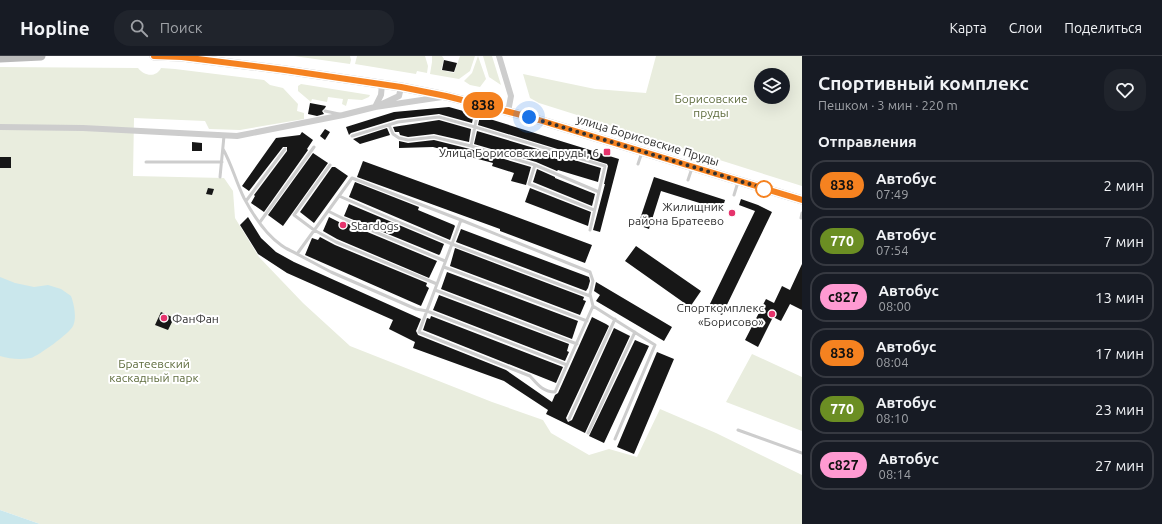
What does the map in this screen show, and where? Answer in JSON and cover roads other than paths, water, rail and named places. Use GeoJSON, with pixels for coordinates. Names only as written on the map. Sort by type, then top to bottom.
{"type":"FeatureCollection","features":[{"type":"Feature","properties":{"kind":"main road"},"geometry":{"type":"LineString","coordinates":[[0,58],[41,56]]}},
{"type":"Feature","properties":{"kind":"main road","name":"улица Борисовские Пруды"},"geometry":{"type":"LineString","coordinates":[[154,56],[182,57],[285,70],[401,87],[446,96],[480,104],[642,151],[802,200]]}},
{"type":"Feature","properties":{"kind":"street"},"geometry":{"type":"LineString","coordinates":[[499,56],[512,96],[508,112]]}},
{"type":"Feature","properties":{"kind":"street"},"geometry":{"type":"LineString","coordinates":[[375,107],[381,95],[382,84]]}},
{"type":"Feature","properties":{"kind":"street"},"geometry":{"type":"LineString","coordinates":[[375,107],[399,96],[401,87]]}},
{"type":"Feature","properties":{"kind":"street"},"geometry":{"type":"LineString","coordinates":[[0,127],[83,128],[224,136],[244,134],[343,115],[375,107],[446,96]]}},
{"type":"Feature","properties":{"kind":"lane"},"geometry":{"type":"LineString","coordinates":[[472,146],[480,104]]}},
{"type":"Feature","properties":{"kind":"lane"},"geometry":{"type":"LineString","coordinates":[[325,111],[343,115]]}},
{"type":"Feature","properties":{"kind":"lane"},"geometry":{"type":"LineString","coordinates":[[352,136],[398,122],[439,117],[605,166],[590,230]]}},
{"type":"Feature","properties":{"kind":"lane"},"geometry":{"type":"LineString","coordinates":[[388,125],[393,134],[399,138],[408,140],[434,137],[472,146],[535,165],[599,192]]}},
{"type":"Feature","properties":{"kind":"lane"},"geometry":{"type":"LineString","coordinates":[[220,177],[224,136]]}},
{"type":"Feature","properties":{"kind":"lane"},"geometry":{"type":"LineString","coordinates":[[260,222],[314,147]]}},
{"type":"Feature","properties":{"kind":"lane"},"geometry":{"type":"LineString","coordinates":[[223,149],[229,159],[246,202],[268,233],[280,245],[352,281],[416,309],[427,311],[567,365]]}},
{"type":"Feature","properties":{"kind":"lane"},"geometry":{"type":"LineString","coordinates":[[246,202],[285,149]]}},
{"type":"Feature","properties":{"kind":"lane"},"geometry":{"type":"LineString","coordinates":[[638,164],[642,151]]}},
{"type":"Feature","properties":{"kind":"lane"},"geometry":{"type":"LineString","coordinates":[[146,162],[222,162]]}},
{"type":"Feature","properties":{"kind":"lane"},"geometry":{"type":"LineString","coordinates":[[330,165],[294,215],[314,230],[336,242],[437,284]]}},
{"type":"Feature","properties":{"kind":"lane"},"geometry":{"type":"LineString","coordinates":[[535,165],[529,184],[594,210]]}},
{"type":"Feature","properties":{"kind":"lane"},"geometry":{"type":"LineString","coordinates":[[688,180],[692,167]]}},
{"type":"Feature","properties":{"kind":"lane"},"geometry":{"type":"LineString","coordinates":[[297,254],[352,178],[461,220],[590,272],[593,281],[590,296],[593,306],[555,392],[548,392],[539,386],[530,376],[419,332],[461,220]]}},
{"type":"Feature","properties":{"kind":"lane"},"geometry":{"type":"LineString","coordinates":[[734,195],[738,181]]}},
{"type":"Feature","properties":{"kind":"lane"},"geometry":{"type":"LineString","coordinates":[[339,196],[452,244],[590,296]]}},
{"type":"Feature","properties":{"kind":"lane"},"geometry":{"type":"LineString","coordinates":[[328,211],[446,261]]}},
{"type":"Feature","properties":{"kind":"lane"},"geometry":{"type":"LineString","coordinates":[[801,218],[802,213]]}},
{"type":"Feature","properties":{"kind":"lane"},"geometry":{"type":"LineString","coordinates":[[444,266],[587,321]]}},
{"type":"Feature","properties":{"kind":"lane"},"geometry":{"type":"LineString","coordinates":[[435,290],[576,344]]}},
{"type":"Feature","properties":{"kind":"lane"},"geometry":{"type":"LineString","coordinates":[[593,306],[655,345],[615,439]]}},
{"type":"Feature","properties":{"kind":"lane"},"geometry":{"type":"LineString","coordinates":[[569,419],[614,319]]}},
{"type":"Feature","properties":{"kind":"lane"},"geometry":{"type":"LineString","coordinates":[[588,433],[635,332]]}},
{"type":"Feature","properties":{"kind":"lane"},"geometry":{"type":"LineString","coordinates":[[738,430],[802,452]]}},
{"type":"Feature","properties":{"kind":"water"},"geometry":{"type":"Polygon","coordinates":[[[0,277],[15,283],[34,287],[48,285],[61,289],[71,296],[75,315],[74,323],[71,329],[54,344],[31,358],[15,359],[0,356],[0,277]]]}},
{"type":"Feature","properties":{"kind":"water"},"geometry":{"type":"Polygon","coordinates":[[[0,510],[40,524],[0,524],[0,510]]]}},
{"type":"Feature","properties":{"kind":"place","name":"Улица Борисовские пруды, 6"},"geometry":{"type":"Point","coordinates":[607,152]}},
{"type":"Feature","properties":{"kind":"place","name":"Жилищник района Братеево"},"geometry":{"type":"Point","coordinates":[732,213]}},
{"type":"Feature","properties":{"kind":"place","name":"Stardogs"},"geometry":{"type":"Point","coordinates":[343,225]}},
{"type":"Feature","properties":{"kind":"place","name":"Спорткомплекс «Борисово»"},"geometry":{"type":"Point","coordinates":[772,314]}},
{"type":"Feature","properties":{"kind":"place","name":"ФанФан"},"geometry":{"type":"Point","coordinates":[164,318]}},
{"type":"Feature","properties":{"kind":"park label","name":"Борисовские пруды"},"geometry":{"type":"Point","coordinates":[711,105]}},
{"type":"Feature","properties":{"kind":"park label","name":"Братеевский каскадный парк"},"geometry":{"type":"Point","coordinates":[154,370]}}]}
